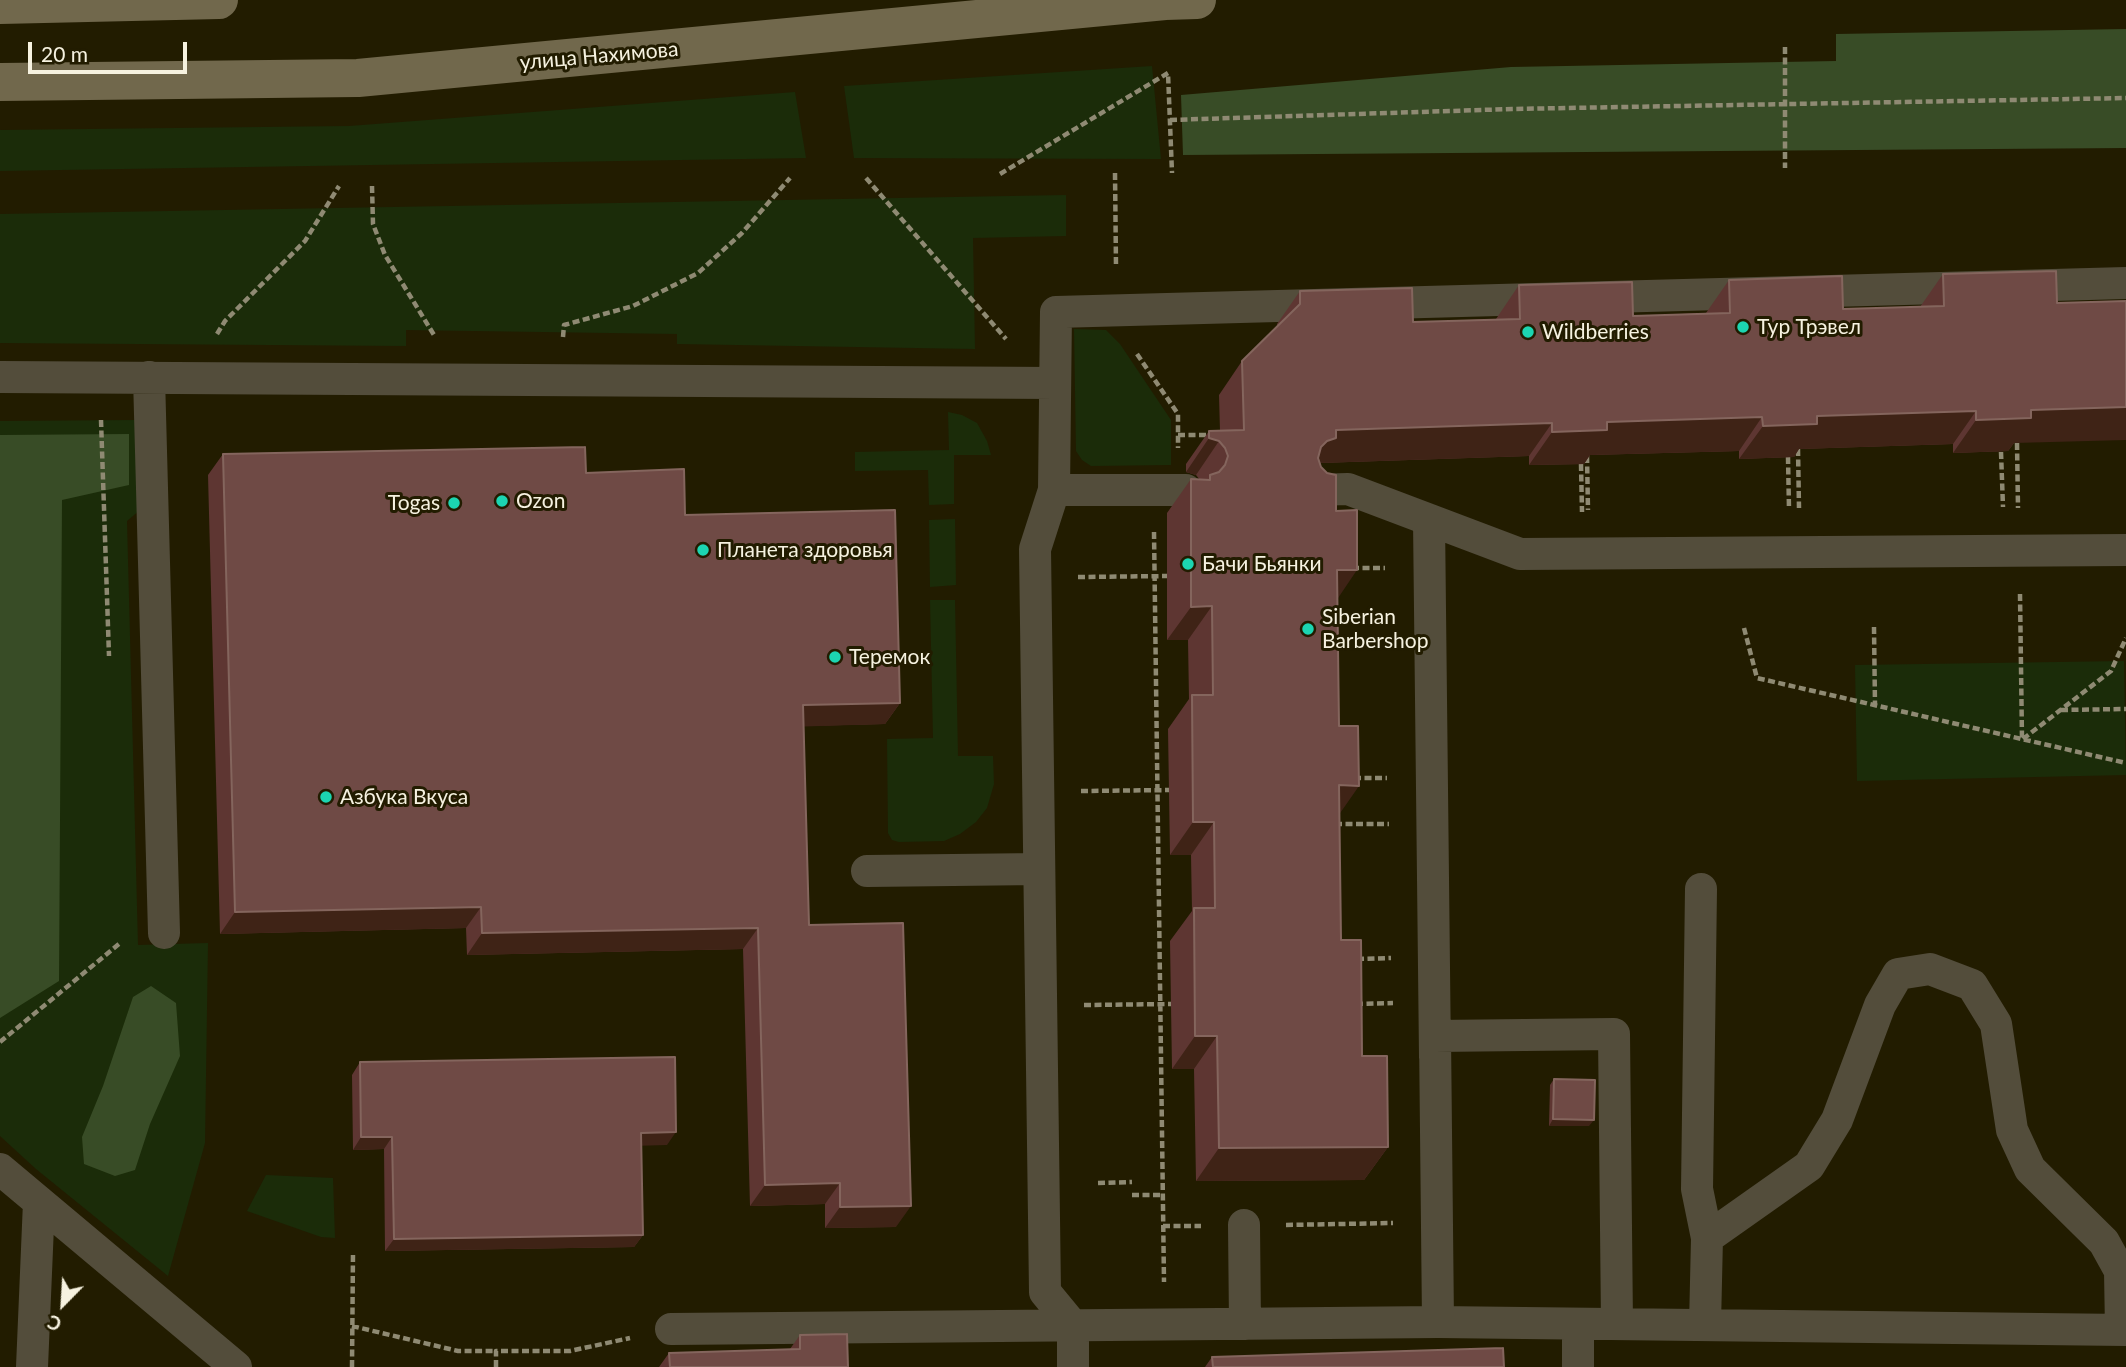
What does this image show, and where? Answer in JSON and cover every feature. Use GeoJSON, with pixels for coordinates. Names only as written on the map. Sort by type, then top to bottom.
{"type":"FeatureCollection","features":[{"type":"Feature","properties":{"kind":"main road"},"geometry":{"type":"LineString","coordinates":[[0,5],[219,0]]}},
{"type":"Feature","properties":{"kind":"main road","name":"улица Нахимова"},"geometry":{"type":"LineString","coordinates":[[0,82],[358,78],[1197,0]]}},
{"type":"Feature","properties":{"kind":"lane"},"geometry":{"type":"LineString","coordinates":[[1073,1367],[1073,1326],[1045,1292],[1035,549],[1054,490],[1049,383],[1056,312],[2126,283]]}},
{"type":"Feature","properties":{"kind":"lane"},"geometry":{"type":"LineString","coordinates":[[0,377],[1049,383]]}},
{"type":"Feature","properties":{"kind":"lane"},"geometry":{"type":"LineString","coordinates":[[149,377],[164,933]]}},
{"type":"Feature","properties":{"kind":"lane"},"geometry":{"type":"LineString","coordinates":[[1312,490],[1348,489],[1520,554],[2126,550]]}},
{"type":"Feature","properties":{"kind":"lane"},"geometry":{"type":"LineString","coordinates":[[1054,490],[1182,490]]}},
{"type":"Feature","properties":{"kind":"lane"},"geometry":{"type":"LineString","coordinates":[[1429,520],[1438,1322]]}},
{"type":"Feature","properties":{"kind":"lane"},"geometry":{"type":"LineString","coordinates":[[867,872],[1039,869]]}},
{"type":"Feature","properties":{"kind":"lane"},"geometry":{"type":"LineString","coordinates":[[1701,889],[1697,1189],[1707,1238],[1705,1325]]}},
{"type":"Feature","properties":{"kind":"lane"},"geometry":{"type":"LineString","coordinates":[[671,1329],[1438,1322],[2124,1330],[2120,1271],[2104,1242],[2030,1169],[2012,1130],[1996,1024],[1972,985],[1930,969],[1898,974],[1881,1005],[1837,1120],[1809,1166],[1707,1238]]}},
{"type":"Feature","properties":{"kind":"lane"},"geometry":{"type":"LineString","coordinates":[[1435,1036],[1614,1034],[1617,1324]]}},
{"type":"Feature","properties":{"kind":"lane"},"geometry":{"type":"LineString","coordinates":[[0,1169],[236,1367]]}},
{"type":"Feature","properties":{"kind":"lane"},"geometry":{"type":"LineString","coordinates":[[32,1367],[39,1202]]}},
{"type":"Feature","properties":{"kind":"lane"},"geometry":{"type":"LineString","coordinates":[[1244,1225],[1245,1324]]}},
{"type":"Feature","properties":{"kind":"lane"},"geometry":{"type":"LineString","coordinates":[[1578,1324],[1578,1367]]}},
{"type":"Feature","properties":{"kind":"path"},"geometry":{"type":"LineString","coordinates":[[1785,47],[1785,168]]}},
{"type":"Feature","properties":{"kind":"path"},"geometry":{"type":"LineString","coordinates":[[1000,174],[1168,73],[1172,173]]}},
{"type":"Feature","properties":{"kind":"path"},"geometry":{"type":"LineString","coordinates":[[1170,120],[1512,109],[2126,98]]}},
{"type":"Feature","properties":{"kind":"path"},"geometry":{"type":"LineString","coordinates":[[1115,173],[1116,274]]}},
{"type":"Feature","properties":{"kind":"path"},"geometry":{"type":"LineString","coordinates":[[560,380],[564,325],[633,306],[698,273],[742,233],[790,177]]}},
{"type":"Feature","properties":{"kind":"path"},"geometry":{"type":"LineString","coordinates":[[866,178],[1049,383]]}},
{"type":"Feature","properties":{"kind":"path"},"geometry":{"type":"LineString","coordinates":[[193,378],[225,321],[305,241],[340,186]]}},
{"type":"Feature","properties":{"kind":"path"},"geometry":{"type":"LineString","coordinates":[[372,186],[373,224],[385,255],[423,314],[458,378]]}},
{"type":"Feature","properties":{"kind":"path"},"geometry":{"type":"LineString","coordinates":[[1116,310],[1116,323],[1178,414],[1182,490]]}},
{"type":"Feature","properties":{"kind":"path"},"geometry":{"type":"LineString","coordinates":[[99,377],[109,668]]}},
{"type":"Feature","properties":{"kind":"path"},"geometry":{"type":"LineString","coordinates":[[1178,435],[1220,435]]}},
{"type":"Feature","properties":{"kind":"path"},"geometry":{"type":"LineString","coordinates":[[2012,551],[2017,443]]}},
{"type":"Feature","properties":{"kind":"path"},"geometry":{"type":"LineString","coordinates":[[1798,449],[1801,552]]}},
{"type":"Feature","properties":{"kind":"path"},"geometry":{"type":"LineString","coordinates":[[2001,452],[2012,551]]}},
{"type":"Feature","properties":{"kind":"path"},"geometry":{"type":"LineString","coordinates":[[1587,455],[1589,554]]}},
{"type":"Feature","properties":{"kind":"path"},"geometry":{"type":"LineString","coordinates":[[1154,546],[1164,1325]]}},
{"type":"Feature","properties":{"kind":"path"},"geometry":{"type":"LineString","coordinates":[[1346,569],[1430,567]]}},
{"type":"Feature","properties":{"kind":"path"},"geometry":{"type":"LineString","coordinates":[[1035,577],[1175,576]]}},
{"type":"Feature","properties":{"kind":"path"},"geometry":{"type":"LineString","coordinates":[[2020,626],[2022,740]]}},
{"type":"Feature","properties":{"kind":"path"},"geometry":{"type":"LineString","coordinates":[[1874,627],[1875,705]]}},
{"type":"Feature","properties":{"kind":"path"},"geometry":{"type":"LineString","coordinates":[[1744,628],[1757,678],[2126,763]]}},
{"type":"Feature","properties":{"kind":"path"},"geometry":{"type":"LineString","coordinates":[[2022,740],[2111,671],[2126,638]]}},
{"type":"Feature","properties":{"kind":"path"},"geometry":{"type":"LineString","coordinates":[[2061,710],[2126,709]]}},
{"type":"Feature","properties":{"kind":"path"},"geometry":{"type":"LineString","coordinates":[[1348,779],[1432,777]]}},
{"type":"Feature","properties":{"kind":"path"},"geometry":{"type":"LineString","coordinates":[[1038,792],[1178,790]]}},
{"type":"Feature","properties":{"kind":"path"},"geometry":{"type":"LineString","coordinates":[[1330,824],[1433,824]]}},
{"type":"Feature","properties":{"kind":"path"},"geometry":{"type":"LineString","coordinates":[[0,1042],[119,944],[119,930]]}},
{"type":"Feature","properties":{"kind":"path"},"geometry":{"type":"LineString","coordinates":[[1345,959],[1434,958]]}},
{"type":"Feature","properties":{"kind":"path"},"geometry":{"type":"LineString","coordinates":[[1350,1004],[1434,1003]]}},
{"type":"Feature","properties":{"kind":"path"},"geometry":{"type":"LineString","coordinates":[[1041,1006],[1181,1004]]}},
{"type":"Feature","properties":{"kind":"path"},"geometry":{"type":"LineString","coordinates":[[1098,1183],[1132,1182]]}},
{"type":"Feature","properties":{"kind":"path"},"geometry":{"type":"LineString","coordinates":[[1132,1195],[1163,1195]]}},
{"type":"Feature","properties":{"kind":"path"},"geometry":{"type":"LineString","coordinates":[[1163,1226],[1437,1223]]}},
{"type":"Feature","properties":{"kind":"path"},"geometry":{"type":"LineString","coordinates":[[352,1367],[353,1252]]}},
{"type":"Feature","properties":{"kind":"path"},"geometry":{"type":"LineString","coordinates":[[352,1326],[458,1351],[570,1351],[671,1329]]}},
{"type":"Feature","properties":{"kind":"path"},"geometry":{"type":"LineString","coordinates":[[496,1351],[496,1367]]}},
{"type":"Feature","properties":{"kind":"green space"},"geometry":{"type":"Polygon","coordinates":[[[2126,29],[2126,148],[1183,155],[1181,95],[1511,67],[1836,61],[1836,34],[2126,29]]]}},
{"type":"Feature","properties":{"kind":"green space"},"geometry":{"type":"Polygon","coordinates":[[[1152,66],[1161,159],[854,158],[844,86],[1152,66]]]}},
{"type":"Feature","properties":{"kind":"green space"},"geometry":{"type":"Polygon","coordinates":[[[795,92],[806,158],[0,171],[0,130],[349,126],[795,92]]]}},
{"type":"Feature","properties":{"kind":"green space"},"geometry":{"type":"Polygon","coordinates":[[[1066,195],[1066,236],[973,238],[975,349],[677,344],[677,334],[406,330],[406,346],[0,343],[0,214],[1066,195]]]}},
{"type":"Feature","properties":{"kind":"green space"},"geometry":{"type":"Polygon","coordinates":[[[1074,329],[1106,330],[1120,344],[1171,420],[1171,465],[1091,466],[1082,460],[1076,451],[1074,329]]]}},
{"type":"Feature","properties":{"kind":"green space"},"geometry":{"type":"Polygon","coordinates":[[[948,412],[962,415],[977,423],[991,455],[954,455],[954,504],[929,505],[928,470],[855,471],[855,452],[949,450],[948,412]]]}},
{"type":"Feature","properties":{"kind":"green space"},"geometry":{"type":"Polygon","coordinates":[[[138,420],[140,510],[127,521],[138,945],[208,943],[205,1143],[168,1276],[36,1169],[0,1136],[0,421],[138,420]]]}},
{"type":"Feature","properties":{"kind":"green space"},"geometry":{"type":"Polygon","coordinates":[[[129,434],[129,485],[62,500],[59,981],[0,1018],[0,435],[129,434]]]}},
{"type":"Feature","properties":{"kind":"green space"},"geometry":{"type":"Polygon","coordinates":[[[955,519],[956,585],[930,587],[929,520],[955,519]]]}},
{"type":"Feature","properties":{"kind":"green space"},"geometry":{"type":"Polygon","coordinates":[[[930,600],[955,600],[958,756],[993,756],[994,784],[987,808],[976,822],[960,834],[944,841],[899,842],[892,840],[888,833],[887,739],[933,738],[930,600]]]}},
{"type":"Feature","properties":{"kind":"green space"},"geometry":{"type":"Polygon","coordinates":[[[2124,661],[2126,775],[1857,781],[1855,665],[2124,661]]]}},
{"type":"Feature","properties":{"kind":"green space"},"geometry":{"type":"Polygon","coordinates":[[[151,986],[176,1003],[180,1056],[150,1124],[135,1170],[115,1176],[84,1164],[82,1137],[103,1086],[133,997],[151,986]]]}},
{"type":"Feature","properties":{"kind":"green space"},"geometry":{"type":"Polygon","coordinates":[[[266,1175],[333,1178],[335,1238],[321,1237],[247,1211],[266,1175]]]}},
{"type":"Feature","properties":{"kind":"building"},"geometry":{"type":"Polygon","coordinates":[[[2056,271],[2057,303],[2126,301],[2126,407],[2031,410],[2031,418],[1976,420],[1976,411],[1817,416],[1817,424],[1763,426],[1762,417],[1607,422],[1607,430],[1552,432],[1552,423],[1336,430],[1336,438],[1321,447],[1318,458],[1327,473],[1336,475],[1336,511],[1357,510],[1357,570],[1337,570],[1339,726],[1358,726],[1359,786],[1339,785],[1341,940],[1361,940],[1362,1056],[1387,1056],[1388,1147],[1219,1148],[1217,1036],[1195,1036],[1194,908],[1215,908],[1214,822],[1193,822],[1192,695],[1213,695],[1212,606],[1191,607],[1191,479],[1210,480],[1210,475],[1219,472],[1225,465],[1228,456],[1225,448],[1219,441],[1209,438],[1209,431],[1244,430],[1242,361],[1300,304],[1300,291],[1412,288],[1413,322],[1520,319],[1519,285],[1632,282],[1633,316],[1730,313],[1729,280],[1842,276],[1843,309],[1944,306],[1943,274],[2056,271]]]}},
{"type":"Feature","properties":{"kind":"building"},"geometry":{"type":"Polygon","coordinates":[[[585,447],[586,473],[684,469],[685,515],[895,510],[900,703],[803,705],[809,925],[903,923],[911,1206],[840,1207],[840,1183],[765,1185],[758,928],[482,933],[481,907],[235,912],[223,454],[585,447]]]}},
{"type":"Feature","properties":{"kind":"building"},"geometry":{"type":"Polygon","coordinates":[[[675,1057],[676,1132],[641,1133],[643,1235],[394,1239],[392,1137],[361,1137],[360,1062],[675,1057]]]}},
{"type":"Feature","properties":{"kind":"building"},"geometry":{"type":"Polygon","coordinates":[[[1554,1079],[1595,1080],[1594,1120],[1553,1119],[1554,1079]]]}},
{"type":"Feature","properties":{"kind":"building"},"geometry":{"type":"Polygon","coordinates":[[[847,1334],[848,1367],[670,1367],[669,1353],[800,1349],[800,1335],[847,1334]]]}},
{"type":"Feature","properties":{"kind":"building"},"geometry":{"type":"Polygon","coordinates":[[[1503,1348],[1504,1367],[1213,1367],[1212,1357],[1503,1348]]]}},
{"type":"Feature","properties":{"kind":"place","name":"Тур Трэвел"},"geometry":{"type":"Point","coordinates":[1743,327]}},
{"type":"Feature","properties":{"kind":"place","name":"Wildberries"},"geometry":{"type":"Point","coordinates":[1528,332]}},
{"type":"Feature","properties":{"kind":"place","name":"Ozon"},"geometry":{"type":"Point","coordinates":[502,501]}},
{"type":"Feature","properties":{"kind":"place","name":"Togas"},"geometry":{"type":"Point","coordinates":[454,503]}},
{"type":"Feature","properties":{"kind":"place","name":"Планета здоровья"},"geometry":{"type":"Point","coordinates":[703,550]}},
{"type":"Feature","properties":{"kind":"place","name":"Бачи Бьянки"},"geometry":{"type":"Point","coordinates":[1188,564]}},
{"type":"Feature","properties":{"kind":"place","name":"Siberian Barbershop"},"geometry":{"type":"Point","coordinates":[1308,629]}},
{"type":"Feature","properties":{"kind":"place","name":"Теремок"},"geometry":{"type":"Point","coordinates":[835,657]}},
{"type":"Feature","properties":{"kind":"place","name":"Азбука Вкуса"},"geometry":{"type":"Point","coordinates":[326,797]}}]}
